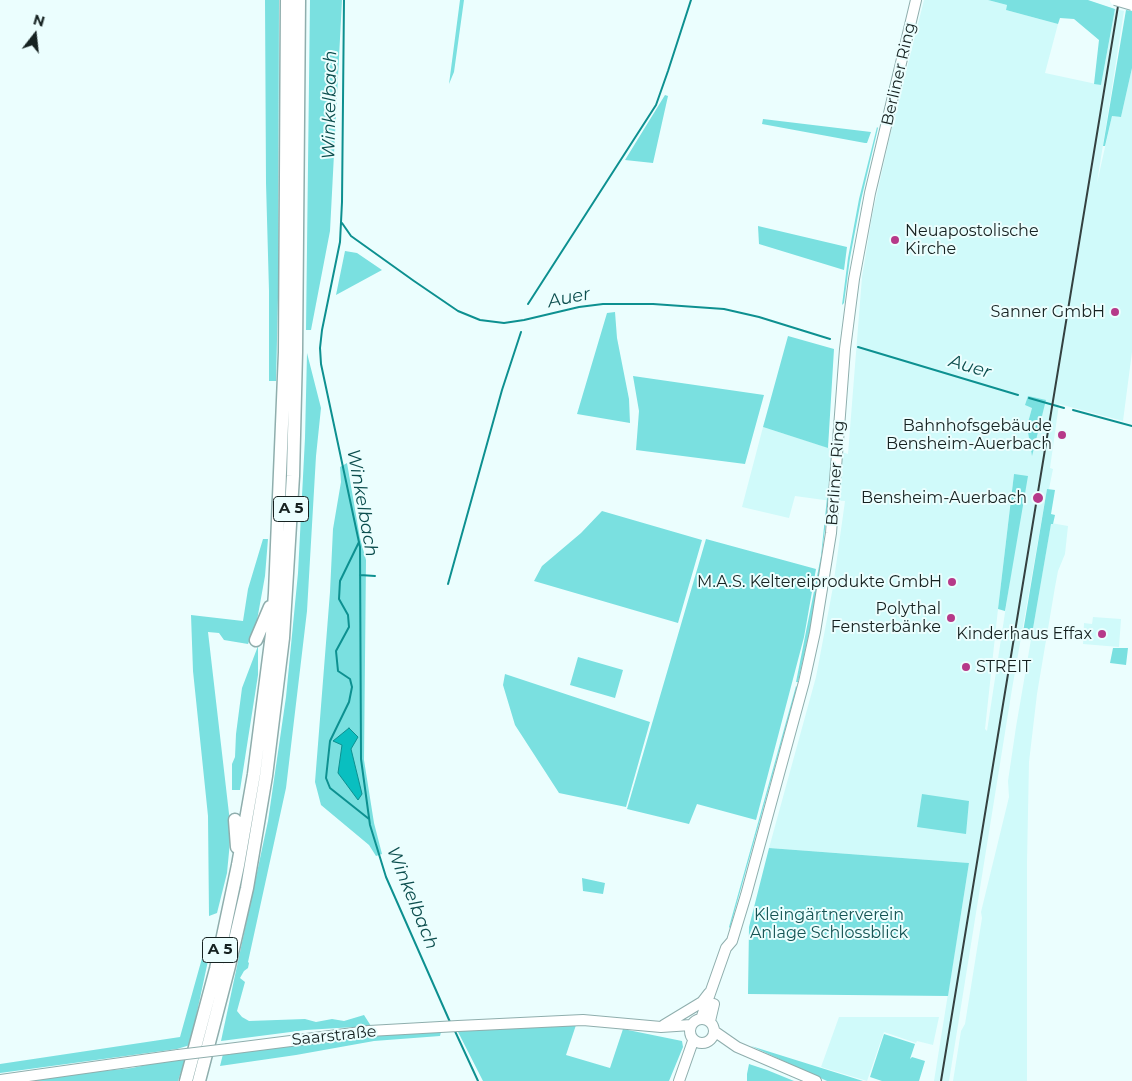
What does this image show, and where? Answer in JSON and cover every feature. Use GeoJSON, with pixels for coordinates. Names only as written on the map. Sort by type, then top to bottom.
{"type":"FeatureCollection","features":[{"type":"Feature","properties":{"kind":"highway","name":"A 5"},"geometry":{"type":"LineString","coordinates":[[186,1081],[216,969],[238,864],[254,774],[265,696],[275,593],[285,352],[287,0]]}},
{"type":"Feature","properties":{"kind":"highway","name":"A 5"},"geometry":{"type":"LineString","coordinates":[[199,1081],[247,888],[266,776],[283,638],[292,495],[296,352],[299,0]]}},
{"type":"Feature","properties":{"kind":"highway"},"geometry":{"type":"LineString","coordinates":[[256,640],[275,593]]}},
{"type":"Feature","properties":{"kind":"highway"},"geometry":{"type":"LineString","coordinates":[[235,820],[238,864]]}},
{"type":"Feature","properties":{"kind":"street","name":"Berliner Ring"},"geometry":{"type":"LineString","coordinates":[[706,1020],[732,949],[732,941],[796,715],[815,632],[831,533],[849,311],[870,193],[916,0]]}},
{"type":"Feature","properties":{"kind":"street"},"geometry":{"type":"LineString","coordinates":[[1115,0],[1132,5]]}},
{"type":"Feature","properties":{"kind":"street","name":"Berliner Ring"},"geometry":{"type":"LineString","coordinates":[[706,1020],[712,989],[726,948],[732,941]]}},
{"type":"Feature","properties":{"kind":"street"},"geometry":{"type":"LineString","coordinates":[[660,1026],[702,1002],[712,989]]}},
{"type":"Feature","properties":{"kind":"street","name":"Saarstraße"},"geometry":{"type":"LineString","coordinates":[[5,1079],[369,1031],[586,1020],[660,1026],[700,1036],[737,1047],[816,1081]]}},
{"type":"Feature","properties":{"kind":"street"},"geometry":{"type":"LineString","coordinates":[[679,1081],[700,1036],[706,1020],[697,1020],[700,1036],[686,1081]]}},
{"type":"Feature","properties":{"kind":"shaded area"},"geometry":{"type":"Polygon","coordinates":[[[924,0],[988,0],[1007,5],[1006,10],[1058,24],[1045,73],[1101,85],[1115,9],[1124,11],[1097,183],[1112,116],[1121,117],[1132,68],[1132,352],[1123,421],[1059,404],[1050,468],[1053,469],[1049,489],[1047,489],[1012,689],[949,1081],[934,1081],[969,863],[769,848],[816,677],[833,587],[845,501],[795,496],[789,518],[742,507],[763,427],[848,454],[862,277],[872,216],[924,0]],[[1046,400],[1032,408],[1027,426],[1032,454],[1046,400]],[[1014,474],[985,729],[987,731],[1015,547],[1014,474]]]}},
{"type":"Feature","properties":{"kind":"shaded area"},"geometry":{"type":"Polygon","coordinates":[[[1051,523],[1068,526],[1065,554],[1058,571],[1037,694],[1029,762],[1027,1081],[953,1081],[961,1031],[965,1024],[982,918],[981,912],[1009,797],[1008,781],[1016,727],[1051,523]]]}},
{"type":"Feature","properties":{"kind":"shaded area","name":"Kinderhaus Effax"},"geometry":{"type":"Polygon","coordinates":[[[1093,617],[1121,619],[1119,647],[1083,644],[1084,623],[1092,624],[1093,617]]]}},
{"type":"Feature","properties":{"kind":"shaded area"},"geometry":{"type":"Polygon","coordinates":[[[349,728],[358,737],[351,749],[362,794],[358,800],[338,773],[342,745],[333,741],[349,728]]]}},
{"type":"Feature","properties":{"kind":"shaded area"},"geometry":{"type":"Polygon","coordinates":[[[839,1017],[939,1017],[933,1045],[917,1041],[916,1043],[884,1032],[867,1081],[821,1067],[839,1017]]]}},
{"type":"Feature","properties":{"kind":"green space"},"geometry":{"type":"Polygon","coordinates":[[[265,0],[279,0],[276,381],[269,381],[265,0]]]}},
{"type":"Feature","properties":{"kind":"green space"},"geometry":{"type":"Polygon","coordinates":[[[310,0],[342,0],[330,231],[311,330],[306,330],[310,0]]]}},
{"type":"Feature","properties":{"kind":"green space"},"geometry":{"type":"Polygon","coordinates":[[[460,0],[464,0],[454,72],[449,84],[460,0]]]}},
{"type":"Feature","properties":{"kind":"green space"},"geometry":{"type":"Polygon","coordinates":[[[988,0],[1088,0],[1115,9],[1101,85],[1094,84],[1099,40],[1074,19],[1060,18],[1058,24],[1006,10],[1007,5],[988,0]]]}},
{"type":"Feature","properties":{"kind":"green space"},"geometry":{"type":"Polygon","coordinates":[[[1126,10],[1132,11],[1132,68],[1121,117],[1112,116],[1105,146],[1103,146],[1126,10]]]}},
{"type":"Feature","properties":{"kind":"green space"},"geometry":{"type":"Polygon","coordinates":[[[665,95],[668,96],[653,163],[625,160],[665,95]]]}},
{"type":"Feature","properties":{"kind":"green space"},"geometry":{"type":"Polygon","coordinates":[[[763,119],[871,132],[867,143],[865,143],[762,124],[763,119]]]}},
{"type":"Feature","properties":{"kind":"green space"},"geometry":{"type":"Polygon","coordinates":[[[877,127],[861,200],[844,303],[842,305],[848,258],[859,199],[877,127]]]}},
{"type":"Feature","properties":{"kind":"green space"},"geometry":{"type":"Polygon","coordinates":[[[758,226],[847,247],[844,270],[759,244],[758,226]]]}},
{"type":"Feature","properties":{"kind":"green space"},"geometry":{"type":"Polygon","coordinates":[[[345,251],[357,253],[382,270],[336,295],[345,251]]]}},
{"type":"Feature","properties":{"kind":"green space"},"geometry":{"type":"Polygon","coordinates":[[[615,312],[617,338],[629,399],[630,423],[577,414],[607,313],[615,312]]]}},
{"type":"Feature","properties":{"kind":"green space"},"geometry":{"type":"Polygon","coordinates":[[[788,336],[834,349],[828,448],[763,427],[788,336]]]}},
{"type":"Feature","properties":{"kind":"green space"},"geometry":{"type":"Polygon","coordinates":[[[307,353],[321,408],[316,456],[307,611],[286,788],[248,968],[240,978],[245,982],[237,1011],[249,1021],[305,1019],[316,1022],[332,1019],[344,1021],[364,1015],[371,1026],[306,1030],[221,1041],[268,821],[286,697],[298,573],[307,353]]]}},
{"type":"Feature","properties":{"kind":"green space"},"geometry":{"type":"Polygon","coordinates":[[[633,376],[764,395],[745,464],[636,450],[639,411],[633,376]]]}},
{"type":"Feature","properties":{"kind":"green space"},"geometry":{"type":"Polygon","coordinates":[[[1028,396],[1046,400],[1032,456],[1027,426],[1032,408],[1025,405],[1028,396]]]}},
{"type":"Feature","properties":{"kind":"green space"},"geometry":{"type":"Polygon","coordinates":[[[347,463],[360,538],[366,560],[364,760],[374,823],[382,854],[376,856],[369,845],[321,805],[315,782],[333,529],[341,482],[340,467],[347,463]]]}},
{"type":"Feature","properties":{"kind":"green space"},"geometry":{"type":"Polygon","coordinates":[[[1014,474],[1028,476],[1005,611],[998,609],[1014,474]]]}},
{"type":"Feature","properties":{"kind":"green space"},"geometry":{"type":"Polygon","coordinates":[[[1047,489],[1055,490],[1051,514],[1055,515],[1053,524],[1051,524],[1031,640],[1022,638],[1047,489]]]}},
{"type":"Feature","properties":{"kind":"green space"},"geometry":{"type":"Polygon","coordinates":[[[827,498],[829,499],[813,616],[798,682],[796,682],[821,556],[827,498]]]}},
{"type":"Feature","properties":{"kind":"green space"},"geometry":{"type":"Polygon","coordinates":[[[602,511],[702,540],[678,623],[534,581],[542,566],[581,533],[602,511]]]}},
{"type":"Feature","properties":{"kind":"green space"},"geometry":{"type":"Polygon","coordinates":[[[263,539],[268,539],[265,576],[256,626],[248,644],[224,640],[219,633],[208,632],[231,831],[227,873],[217,913],[209,916],[208,816],[193,671],[191,615],[243,621],[248,589],[263,539]]]}},
{"type":"Feature","properties":{"kind":"green space"},"geometry":{"type":"Polygon","coordinates":[[[706,539],[816,569],[804,637],[756,820],[697,804],[689,824],[627,809],[706,539]]]}},
{"type":"Feature","properties":{"kind":"green space"},"geometry":{"type":"Polygon","coordinates":[[[258,646],[258,675],[240,790],[232,790],[232,764],[235,757],[242,688],[258,646]]]}},
{"type":"Feature","properties":{"kind":"green space"},"geometry":{"type":"Polygon","coordinates":[[[1113,648],[1128,648],[1126,665],[1110,663],[1113,648]]]}},
{"type":"Feature","properties":{"kind":"green space"},"geometry":{"type":"Polygon","coordinates":[[[578,657],[623,670],[615,698],[570,685],[578,657]]]}},
{"type":"Feature","properties":{"kind":"green space"},"geometry":{"type":"Polygon","coordinates":[[[505,674],[650,722],[626,807],[559,793],[515,725],[503,685],[505,674]]]}},
{"type":"Feature","properties":{"kind":"green space"},"geometry":{"type":"Polygon","coordinates":[[[797,687],[730,928],[729,927],[797,687]]]}},
{"type":"Feature","properties":{"kind":"green space"},"geometry":{"type":"Polygon","coordinates":[[[922,794],[969,801],[966,834],[917,827],[922,794]]]}},
{"type":"Feature","properties":{"kind":"green space","name":"Kleingärtnerverein Anlage Schlossblick"},"geometry":{"type":"Polygon","coordinates":[[[769,848],[969,863],[948,996],[748,994],[749,927],[769,848]]]}},
{"type":"Feature","properties":{"kind":"green space"},"geometry":{"type":"Polygon","coordinates":[[[582,878],[605,883],[603,894],[583,891],[582,878]]]}},
{"type":"Feature","properties":{"kind":"green space"},"geometry":{"type":"Polygon","coordinates":[[[204,951],[209,956],[190,1045],[177,1049],[0,1073],[0,1064],[180,1037],[204,951]]]}},
{"type":"Feature","properties":{"kind":"green space"},"geometry":{"type":"Polygon","coordinates":[[[577,1022],[566,1055],[610,1068],[623,1029],[682,1041],[683,1047],[669,1081],[483,1081],[456,1028],[577,1022]]]}},
{"type":"Feature","properties":{"kind":"green space"},"geometry":{"type":"Polygon","coordinates":[[[441,1032],[440,1036],[374,1041],[220,1066],[223,1054],[350,1036],[441,1032]]]}},
{"type":"Feature","properties":{"kind":"green space"},"geometry":{"type":"Polygon","coordinates":[[[884,1034],[915,1044],[910,1059],[912,1057],[925,1061],[919,1081],[882,1081],[870,1077],[884,1034]]]}},
{"type":"Feature","properties":{"kind":"green space"},"geometry":{"type":"Polygon","coordinates":[[[751,1046],[863,1081],[827,1081],[751,1046]]]}},
{"type":"Feature","properties":{"kind":"green space"},"geometry":{"type":"Polygon","coordinates":[[[185,1060],[178,1081],[32,1081],[55,1076],[185,1060]]]}},
{"type":"Feature","properties":{"kind":"green space"},"geometry":{"type":"Polygon","coordinates":[[[749,1064],[767,1070],[794,1081],[747,1081],[749,1064]]]}},
{"type":"Feature","properties":{"kind":"waterway","name":"Winkelbach"},"geometry":{"type":"LineString","coordinates":[[344,0],[340,242],[320,348],[321,364],[360,547],[361,759],[370,825],[386,877],[450,1022]]}},
{"type":"Feature","properties":{"kind":"waterway"},"geometry":{"type":"LineString","coordinates":[[528,304],[656,105],[691,0]]}},
{"type":"Feature","properties":{"kind":"waterway","name":"Auer"},"geometry":{"type":"LineString","coordinates":[[342,223],[351,236],[414,281],[458,311],[480,320],[504,323],[579,307],[603,304],[653,304],[724,309],[759,317],[830,339]]}},
{"type":"Feature","properties":{"kind":"waterway"},"geometry":{"type":"LineString","coordinates":[[448,584],[502,390],[521,332]]}},
{"type":"Feature","properties":{"kind":"waterway","name":"Auer"},"geometry":{"type":"LineString","coordinates":[[858,347],[1018,395]]}},
{"type":"Feature","properties":{"kind":"waterway","name":"Auer"},"geometry":{"type":"LineString","coordinates":[[1029,398],[1064,408]]}},
{"type":"Feature","properties":{"kind":"waterway","name":"Auer"},"geometry":{"type":"LineString","coordinates":[[1073,410],[1132,426]]}},
{"type":"Feature","properties":{"kind":"waterway"},"geometry":{"type":"LineString","coordinates":[[359,542],[340,581],[339,599],[348,615],[349,627],[336,651],[338,671],[350,679],[352,687],[349,702],[330,741],[326,778],[330,788],[369,819]]}},
{"type":"Feature","properties":{"kind":"waterway"},"geometry":{"type":"LineString","coordinates":[[360,575],[375,576]]}},
{"type":"Feature","properties":{"kind":"waterway","name":"Winkelbach"},"geometry":{"type":"LineString","coordinates":[[454,1029],[478,1081]]}},
{"type":"Feature","properties":{"kind":"railway"},"geometry":{"type":"LineString","coordinates":[[941,1081],[1119,0]]}},
{"type":"Feature","properties":{"kind":"place","name":"Neuapostolische Kirche"},"geometry":{"type":"Point","coordinates":[895,240]}},
{"type":"Feature","properties":{"kind":"place","name":"Sanner GmbH"},"geometry":{"type":"Point","coordinates":[1115,312]}},
{"type":"Feature","properties":{"kind":"place","name":"Bahnhofsgebäude Bensheim-Auerbach"},"geometry":{"type":"Point","coordinates":[1062,435]}},
{"type":"Feature","properties":{"kind":"place","name":"Bensheim-Auerbach"},"geometry":{"type":"Point","coordinates":[1038,498]}},
{"type":"Feature","properties":{"kind":"place","name":"M.A.S. Keltereiprodukte GmbH"},"geometry":{"type":"Point","coordinates":[952,582]}},
{"type":"Feature","properties":{"kind":"place","name":"Polythal Fensterbänke"},"geometry":{"type":"Point","coordinates":[951,618]}},
{"type":"Feature","properties":{"kind":"place","name":"Kinderhaus Effax"},"geometry":{"type":"Point","coordinates":[1102,634]}},
{"type":"Feature","properties":{"kind":"place","name":"STREIT"},"geometry":{"type":"Point","coordinates":[966,667]}}]}
